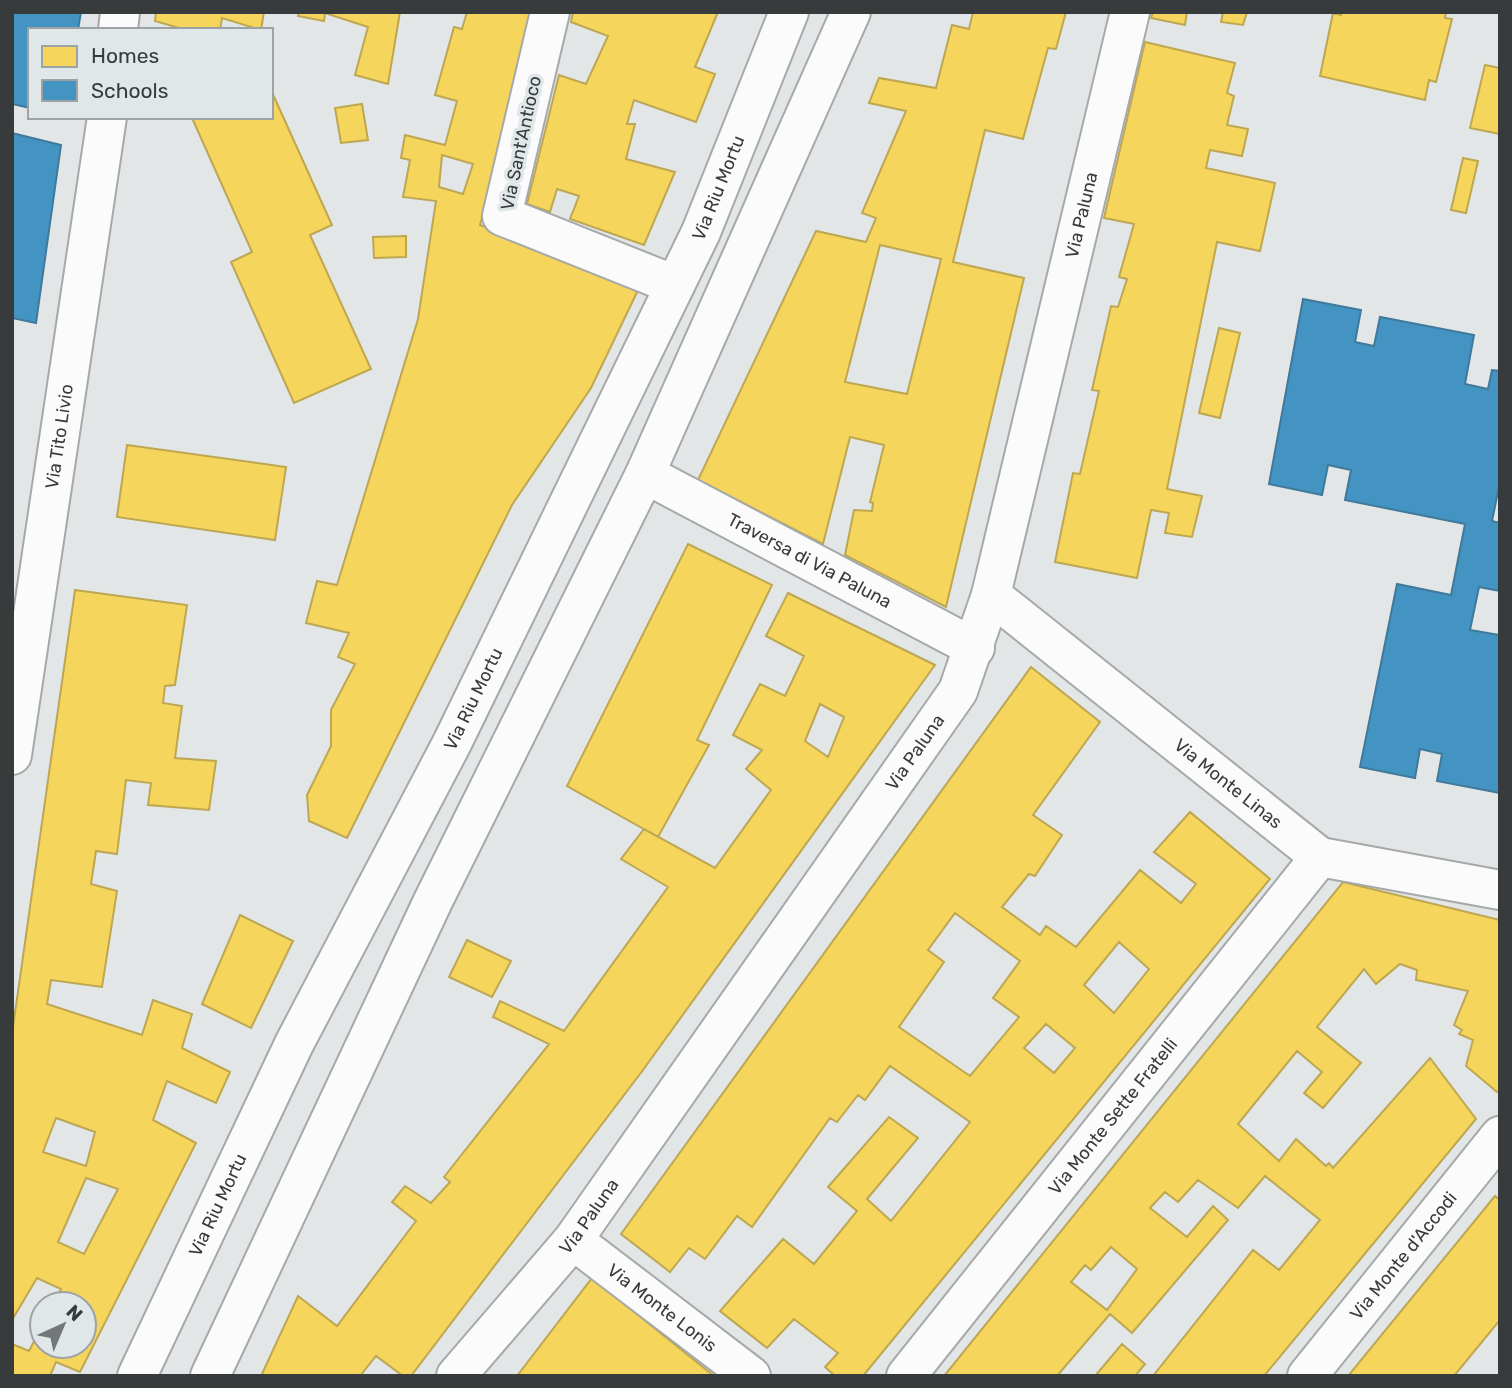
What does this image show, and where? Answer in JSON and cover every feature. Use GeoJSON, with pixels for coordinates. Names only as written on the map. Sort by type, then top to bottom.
{"type":"FeatureCollection","features":[{"type":"Feature","properties":{"kind":"street","name":"Via Sant'Antioco"},"geometry":{"type":"LineString","coordinates":[[550,12],[502,216],[675,285]]}},
{"type":"Feature","properties":{"kind":"street","name":"Via Riu Mortu"},"geometry":{"type":"LineString","coordinates":[[138,1376],[294,1044],[458,730],[701,232],[789,12]]}},
{"type":"Feature","properties":{"kind":"street"},"geometry":{"type":"LineString","coordinates":[[210,1376],[427,913],[645,474],[851,12]]}},
{"type":"Feature","properties":{"kind":"street","name":"Via Paluna"},"geometry":{"type":"LineString","coordinates":[[456,1376],[572,1240],[958,691],[991,595],[1130,12]]}},
{"type":"Feature","properties":{"kind":"street","name":"Via Tito Livio"},"geometry":{"type":"LineString","coordinates":[[12,755],[107,119]]}},
{"type":"Feature","properties":{"kind":"street","name":"Traversa di Via Paluna"},"geometry":{"type":"LineString","coordinates":[[645,474],[975,648]]}},
{"type":"Feature","properties":{"kind":"street","name":"Via Monte Linas"},"geometry":{"type":"LineString","coordinates":[[991,595],[1320,857],[1500,890]]}},
{"type":"Feature","properties":{"kind":"street","name":"Via Monte Sette Fratelli"},"geometry":{"type":"LineString","coordinates":[[906,1376],[1320,857]]}},
{"type":"Feature","properties":{"kind":"street","name":"Via Monte d'Accodi"},"geometry":{"type":"LineString","coordinates":[[1307,1376],[1500,1136]]}},
{"type":"Feature","properties":{"kind":"street","name":"Via Monte Lonis"},"geometry":{"type":"LineString","coordinates":[[572,1240],[751,1376]]}},
{"type":"Feature","properties":{"kind":"building: Homes"},"geometry":{"type":"Polygon","coordinates":[[[156,12],[264,12],[261,28],[222,18],[220,28],[179,28],[155,21],[156,12]]]}},
{"type":"Feature","properties":{"kind":"building: Homes"},"geometry":{"type":"Polygon","coordinates":[[[299,12],[400,12],[388,84],[355,75],[368,27],[325,13],[324,21],[298,16],[299,12]]]}},
{"type":"Feature","properties":{"kind":"building: Homes"},"geometry":{"type":"Polygon","coordinates":[[[467,12],[536,12],[480,225],[641,284],[591,388],[512,505],[347,838],[309,821],[307,795],[331,746],[331,710],[355,664],[338,657],[349,633],[306,623],[317,581],[337,585],[418,319],[436,201],[403,197],[410,160],[401,158],[405,135],[445,145],[457,101],[435,95],[454,27],[462,29],[467,12]],[[442,155],[439,187],[463,194],[473,164],[442,155]]]}},
{"type":"Feature","properties":{"kind":"building: Homes"},"geometry":{"type":"Polygon","coordinates":[[[573,12],[718,12],[695,67],[715,74],[696,122],[634,100],[627,124],[635,124],[626,159],[675,172],[644,245],[570,219],[579,196],[557,189],[550,212],[527,204],[559,75],[586,84],[608,36],[571,22],[573,12]]]}},
{"type":"Feature","properties":{"kind":"building: Homes"},"geometry":{"type":"Polygon","coordinates":[[[973,12],[1066,12],[1056,49],[1048,48],[1023,139],[985,130],[953,262],[1024,278],[946,607],[845,555],[854,510],[872,511],[873,503],[870,502],[884,445],[850,437],[823,544],[698,480],[816,231],[866,242],[876,218],[862,213],[906,111],[869,103],[879,78],[936,88],[952,25],[969,29],[973,12]],[[880,245],[845,382],[907,394],[941,259],[880,245]]]}},
{"type":"Feature","properties":{"kind":"building: Homes"},"geometry":{"type":"Polygon","coordinates":[[[1153,12],[1187,12],[1185,25],[1151,18],[1153,12]]]}},
{"type":"Feature","properties":{"kind":"building: Homes"},"geometry":{"type":"Polygon","coordinates":[[[1223,12],[1247,12],[1243,25],[1221,22],[1223,12]]]}},
{"type":"Feature","properties":{"kind":"building: Homes"},"geometry":{"type":"Polygon","coordinates":[[[1342,12],[1446,12],[1445,18],[1452,19],[1436,82],[1429,80],[1425,100],[1320,76],[1333,13],[1341,15],[1342,12]]]}},
{"type":"Feature","properties":{"kind":"building: Homes"},"geometry":{"type":"Polygon","coordinates":[[[1145,42],[1235,63],[1227,93],[1234,96],[1227,125],[1248,129],[1242,156],[1210,150],[1206,168],[1275,183],[1260,251],[1217,242],[1167,489],[1202,496],[1192,537],[1165,533],[1169,513],[1151,510],[1137,578],[1055,562],[1073,473],[1080,474],[1099,391],[1092,390],[1111,306],[1118,307],[1127,279],[1119,277],[1134,224],[1104,218],[1145,42]]]}},
{"type":"Feature","properties":{"kind":"building: Homes"},"geometry":{"type":"Polygon","coordinates":[[[1485,65],[1500,68],[1500,134],[1470,128],[1485,65]]]}},
{"type":"Feature","properties":{"kind":"building: Homes"},"geometry":{"type":"Polygon","coordinates":[[[273,94],[332,225],[310,235],[371,369],[294,403],[231,262],[252,252],[192,119],[273,119],[273,94]]]}},
{"type":"Feature","properties":{"kind":"building: Homes"},"geometry":{"type":"Polygon","coordinates":[[[362,104],[368,140],[341,143],[335,108],[362,104]]]}},
{"type":"Feature","properties":{"kind":"building: Homes"},"geometry":{"type":"Polygon","coordinates":[[[1463,158],[1478,161],[1466,213],[1451,210],[1463,158]]]}},
{"type":"Feature","properties":{"kind":"building: Homes"},"geometry":{"type":"Polygon","coordinates":[[[406,236],[406,257],[374,258],[373,237],[406,236]]]}},
{"type":"Feature","properties":{"kind":"building: Homes"},"geometry":{"type":"Polygon","coordinates":[[[1219,328],[1240,333],[1220,418],[1199,413],[1219,328]]]}},
{"type":"Feature","properties":{"kind":"building: Homes"},"geometry":{"type":"Polygon","coordinates":[[[127,445],[286,467],[275,540],[117,517],[127,445]]]}},
{"type":"Feature","properties":{"kind":"building: Homes"},"geometry":{"type":"Polygon","coordinates":[[[688,544],[772,585],[697,740],[709,745],[658,837],[567,786],[688,544]]]}},
{"type":"Feature","properties":{"kind":"building: Homes"},"geometry":{"type":"Polygon","coordinates":[[[75,590],[187,605],[175,685],[165,686],[163,703],[182,706],[175,758],[216,761],[209,810],[148,805],[151,783],[126,780],[117,854],[96,851],[91,884],[117,891],[102,987],[51,980],[47,1004],[142,1035],[153,1000],[192,1014],[182,1048],[230,1072],[216,1103],[167,1081],[153,1120],[196,1143],[98,1336],[98,1290],[60,1290],[37,1278],[12,1320],[12,1034],[75,590]],[[56,1118],[43,1152],[86,1166],[95,1132],[56,1118]],[[86,1178],[58,1242],[84,1254],[118,1189],[86,1178]]]}},
{"type":"Feature","properties":{"kind":"building: Homes"},"geometry":{"type":"Polygon","coordinates":[[[788,593],[935,665],[643,1070],[411,1376],[403,1376],[376,1356],[360,1376],[261,1376],[298,1296],[337,1326],[416,1221],[392,1202],[405,1186],[431,1203],[450,1182],[444,1177],[549,1044],[493,1017],[500,1001],[564,1031],[668,887],[621,859],[644,829],[715,868],[771,790],[746,769],[762,750],[733,735],[760,684],[785,696],[804,656],[766,636],[788,593]],[[820,704],[805,741],[828,757],[844,717],[820,704]]]}},
{"type":"Feature","properties":{"kind":"building: Homes"},"geometry":{"type":"Polygon","coordinates":[[[1031,667],[1100,722],[1033,815],[1062,835],[1035,876],[1029,874],[1002,907],[1040,935],[1046,926],[1076,947],[1140,870],[1181,903],[1196,884],[1154,852],[1190,812],[1270,879],[863,1376],[835,1376],[825,1367],[838,1353],[794,1319],[767,1348],[720,1311],[783,1239],[814,1264],[857,1211],[828,1187],[889,1117],[918,1138],[867,1199],[891,1221],[970,1122],[890,1066],[865,1100],[858,1095],[837,1122],[830,1118],[752,1227],[737,1216],[705,1259],[689,1248],[670,1272],[621,1234],[1031,667]],[[955,913],[928,950],[944,962],[899,1027],[970,1076],[1019,1017],[993,998],[1020,961],[955,913]],[[1119,942],[1084,985],[1114,1013],[1149,969],[1119,942]],[[1046,1024],[1024,1048],[1054,1073],[1075,1048],[1046,1024]]]}},
{"type":"Feature","properties":{"kind":"building: Homes"},"geometry":{"type":"Polygon","coordinates":[[[1343,882],[1500,920],[1500,1090],[1497,1092],[1466,1066],[1473,1040],[1459,1034],[1462,1030],[1454,1025],[1468,991],[1416,980],[1417,970],[1400,964],[1376,984],[1364,969],[1317,1027],[1361,1063],[1323,1108],[1304,1093],[1322,1072],[1297,1051],[1238,1124],[1279,1161],[1296,1139],[1326,1166],[1329,1163],[1333,1168],[1430,1058],[1476,1119],[1264,1376],[1153,1376],[1253,1250],[1279,1270],[1320,1220],[1265,1176],[1238,1208],[1198,1180],[1178,1202],[1165,1192],[1150,1208],[1187,1237],[1213,1206],[1228,1220],[1132,1333],[1110,1314],[1057,1376],[944,1376],[1343,882]],[[1111,1247],[1091,1270],[1085,1265],[1071,1282],[1107,1310],[1137,1269],[1111,1247]]]}},
{"type":"Feature","properties":{"kind":"building: Homes"},"geometry":{"type":"Polygon","coordinates":[[[240,915],[293,941],[251,1028],[202,1004],[240,915]]]}},
{"type":"Feature","properties":{"kind":"building: Homes"},"geometry":{"type":"Polygon","coordinates":[[[467,940],[511,961],[492,997],[449,977],[467,940]]]}},
{"type":"Feature","properties":{"kind":"building: Homes"},"geometry":{"type":"Polygon","coordinates":[[[1495,1196],[1500,1200],[1500,1320],[1454,1376],[1348,1376],[1495,1196]]]}},
{"type":"Feature","properties":{"kind":"building: Homes"},"geometry":{"type":"Polygon","coordinates":[[[592,1278],[714,1376],[517,1376],[592,1278]]]}},
{"type":"Feature","properties":{"kind":"building: Homes"},"geometry":{"type":"Polygon","coordinates":[[[12,1344],[28,1351],[28,1360],[86,1360],[80,1372],[56,1362],[50,1376],[12,1376],[12,1344]]]}},
{"type":"Feature","properties":{"kind":"building: Homes"},"geometry":{"type":"Polygon","coordinates":[[[1122,1344],[1145,1364],[1135,1376],[1095,1376],[1122,1344]]]}},
{"type":"Feature","properties":{"kind":"building: Schools"},"geometry":{"type":"Polygon","coordinates":[[[12,12],[81,12],[78,28],[28,28],[28,108],[12,104],[12,12]]]}},
{"type":"Feature","properties":{"kind":"building: Schools"},"geometry":{"type":"Polygon","coordinates":[[[12,133],[61,145],[36,323],[12,318],[12,133]]]}},
{"type":"Feature","properties":{"kind":"building: Schools"},"geometry":{"type":"Polygon","coordinates":[[[1303,299],[1361,310],[1355,342],[1374,346],[1380,317],[1474,335],[1465,384],[1488,389],[1492,370],[1500,371],[1500,482],[1492,521],[1500,523],[1500,591],[1479,587],[1470,630],[1500,635],[1500,793],[1437,781],[1442,754],[1420,749],[1415,778],[1360,767],[1397,584],[1451,595],[1465,524],[1345,500],[1351,470],[1328,465],[1322,495],[1269,484],[1303,299]]]}}]}
